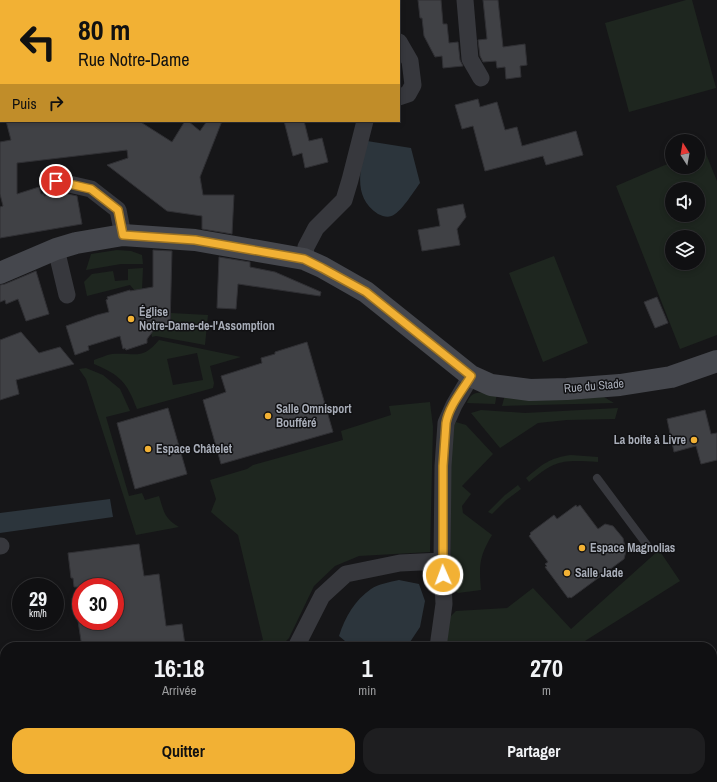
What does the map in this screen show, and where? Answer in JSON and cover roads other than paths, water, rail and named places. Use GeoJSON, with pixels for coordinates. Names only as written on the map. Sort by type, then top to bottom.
{"type":"FeatureCollection","features":[{"type":"Feature","properties":{"kind":"street"},"geometry":{"type":"LineString","coordinates":[[465,0],[470,59],[481,78]]}},
{"type":"Feature","properties":{"kind":"street"},"geometry":{"type":"LineString","coordinates":[[400,44],[410,61],[413,85],[408,94],[400,96]]}},
{"type":"Feature","properties":{"kind":"street"},"geometry":{"type":"LineString","coordinates":[[304,259],[306,247],[316,228],[344,200],[365,122]]}},
{"type":"Feature","properties":{"kind":"street"},"geometry":{"type":"LineString","coordinates":[[56,181],[91,189],[118,210],[123,235]]}},
{"type":"Feature","properties":{"kind":"street","name":"Rue du Stade"},"geometry":{"type":"LineString","coordinates":[[0,273],[56,249],[76,243],[123,235],[195,240],[304,259],[366,292],[471,376],[491,385],[530,390],[620,385],[671,377],[717,361]]}},
{"type":"Feature","properties":{"kind":"street"},"geometry":{"type":"LineString","coordinates":[[56,249],[67,295]]}},
{"type":"Feature","properties":{"kind":"street"},"geometry":{"type":"LineString","coordinates":[[439,642],[444,604],[442,560],[443,466],[446,423],[454,404],[471,376]]}},
{"type":"Feature","properties":{"kind":"street"},"geometry":{"type":"LineString","coordinates":[[299,642],[322,596],[346,574],[400,563],[442,560]]}},
{"type":"Feature","properties":{"kind":"lane"},"geometry":{"type":"LineString","coordinates":[[597,478],[647,544]]}},
{"type":"Feature","properties":{"kind":"place","name":"Église Notre-Dame-de-l'Assomption"},"geometry":{"type":"Point","coordinates":[131,319]}},
{"type":"Feature","properties":{"kind":"place","name":"Salle Omnisport Boufféré"},"geometry":{"type":"Point","coordinates":[268,416]}},
{"type":"Feature","properties":{"kind":"place","name":"La boite à Livre"},"geometry":{"type":"Point","coordinates":[694,440]}},
{"type":"Feature","properties":{"kind":"place","name":"Espace Châtelet"},"geometry":{"type":"Point","coordinates":[148,449]}},
{"type":"Feature","properties":{"kind":"place","name":"Espace Magnolias"},"geometry":{"type":"Point","coordinates":[582,548]}},
{"type":"Feature","properties":{"kind":"place","name":"Salle Jade"},"geometry":{"type":"Point","coordinates":[567,573]}}]}
